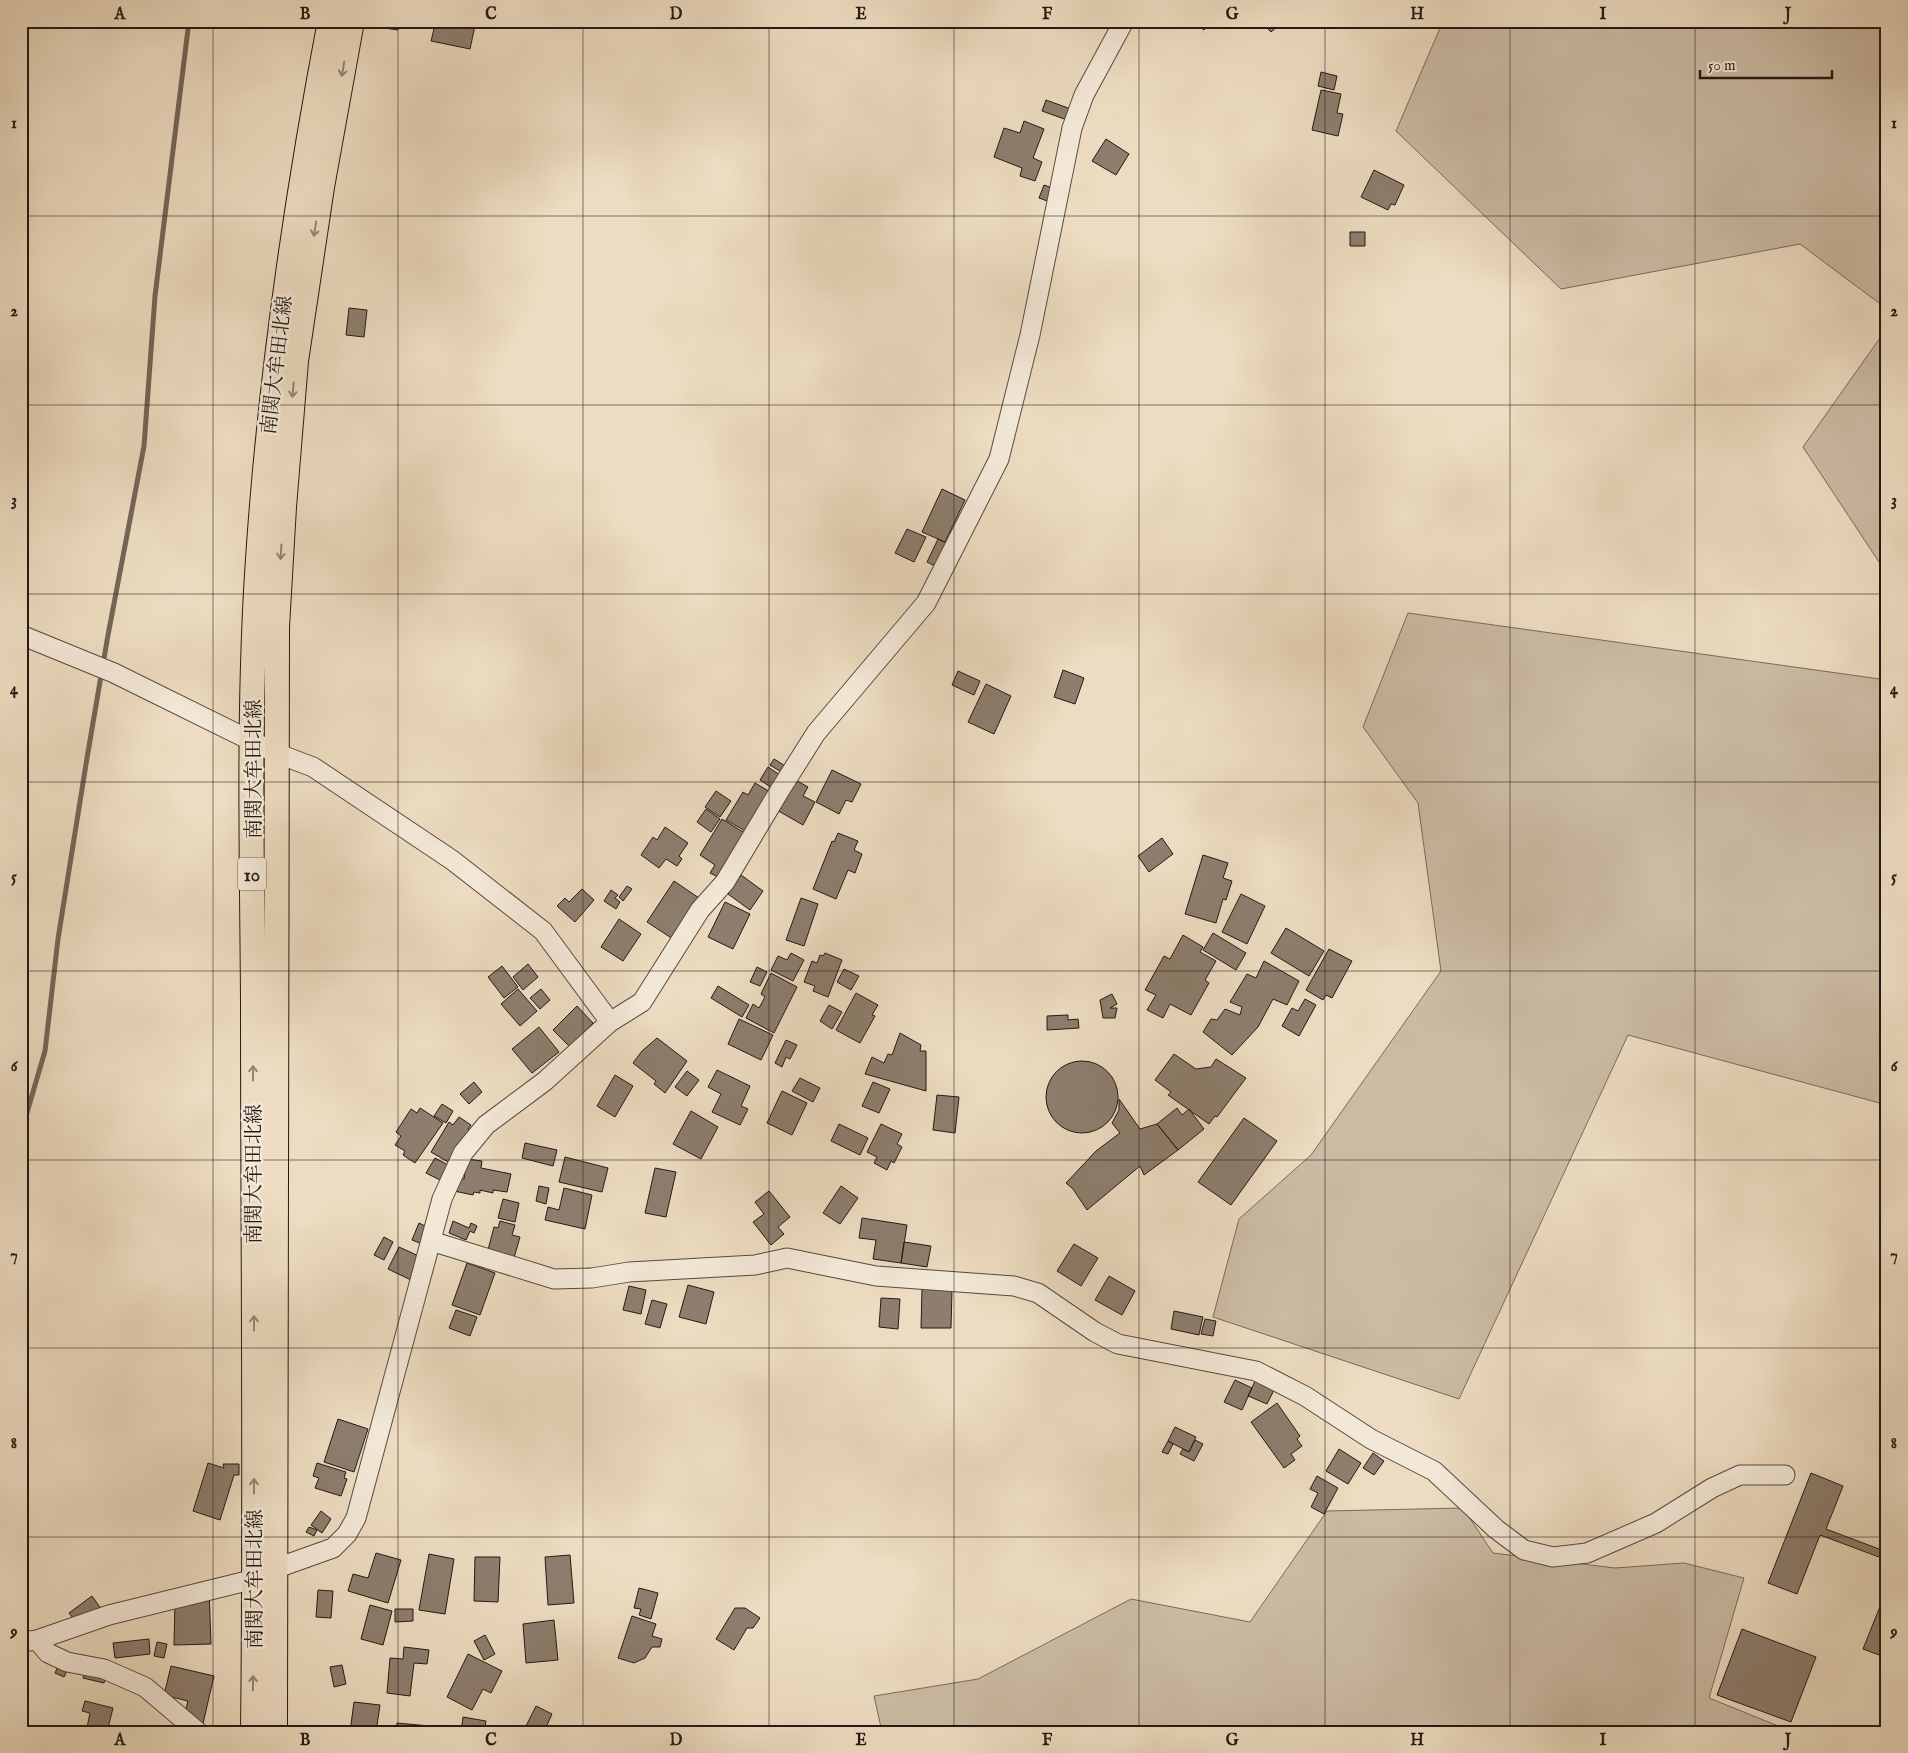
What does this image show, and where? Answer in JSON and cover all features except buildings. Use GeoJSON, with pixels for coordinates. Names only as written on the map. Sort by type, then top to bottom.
{"type":"FeatureCollection","features":[{"type":"Feature","properties":{"kind":"main road","name":"南関大牟田北線"},"geometry":{"type":"LineString","coordinates":[[253,1732],[252,741],[257,564],[267,435],[286,276],[306,145],[330,21]]}},
{"type":"Feature","properties":{"kind":"main road","name":"南関大牟田北線"},"geometry":{"type":"LineString","coordinates":[[275,1732],[277,1568],[277,627],[296,361],[322,187],[352,21]]}},
{"type":"Feature","properties":{"kind":"street"},"geometry":{"type":"LineString","coordinates":[[29,1641],[109,1615],[254,1579],[277,1568],[333,1548],[347,1534],[356,1518],[442,1199],[463,1153],[486,1125],[545,1081],[610,1022],[642,1002],[700,910],[725,882],[816,733],[926,603],[999,459],[1030,336],[1072,128],[1084,95],[1124,21]]}},
{"type":"Feature","properties":{"kind":"street"},"geometry":{"type":"LineString","coordinates":[[21,635],[114,673],[276,753],[313,767],[452,860],[543,931],[610,1022]]}},
{"type":"Feature","properties":{"kind":"street"},"geometry":{"type":"LineString","coordinates":[[431,1241],[554,1279],[592,1278],[629,1272],[755,1265],[787,1258],[876,1276],[1022,1288],[1038,1293],[1095,1332],[1118,1344],[1256,1371],[1305,1396],[1371,1439],[1434,1470],[1496,1529],[1524,1550],[1553,1557],[1586,1553],[1656,1523],[1712,1488],[1740,1475],[1784,1475]]}},
{"type":"Feature","properties":{"kind":"street"},"geometry":{"type":"LineString","coordinates":[[29,1641],[67,1662],[104,1669],[145,1687],[198,1732]]}},
{"type":"Feature","properties":{"kind":"shaded area"},"geometry":{"type":"Polygon","coordinates":[[[1443,21],[1887,21],[1887,309],[1800,244],[1561,289],[1396,131],[1443,21]]]}},
{"type":"Feature","properties":{"kind":"shaded area"},"geometry":{"type":"Polygon","coordinates":[[[1887,328],[1887,574],[1803,447],[1887,328]]]}},
{"type":"Feature","properties":{"kind":"shaded area"},"geometry":{"type":"Polygon","coordinates":[[[1408,613],[1887,680],[1887,1105],[1628,1035],[1459,1399],[1213,1317],[1239,1219],[1311,1155],[1441,971],[1418,803],[1363,727],[1408,613]]]}},
{"type":"Feature","properties":{"kind":"shaded area"},"geometry":{"type":"Polygon","coordinates":[[[1463,1508],[1493,1553],[1615,1568],[1684,1563],[1744,1578],[1709,1698],[1793,1732],[882,1732],[874,1696],[978,1679],[1131,1599],[1250,1622],[1327,1511],[1463,1508]]]}},
{"type":"Feature","properties":{"kind":"waterway"},"geometry":{"type":"LineString","coordinates":[[21,1133],[45,1051],[58,939],[87,758],[144,446],[155,296],[189,21]]}}]}
